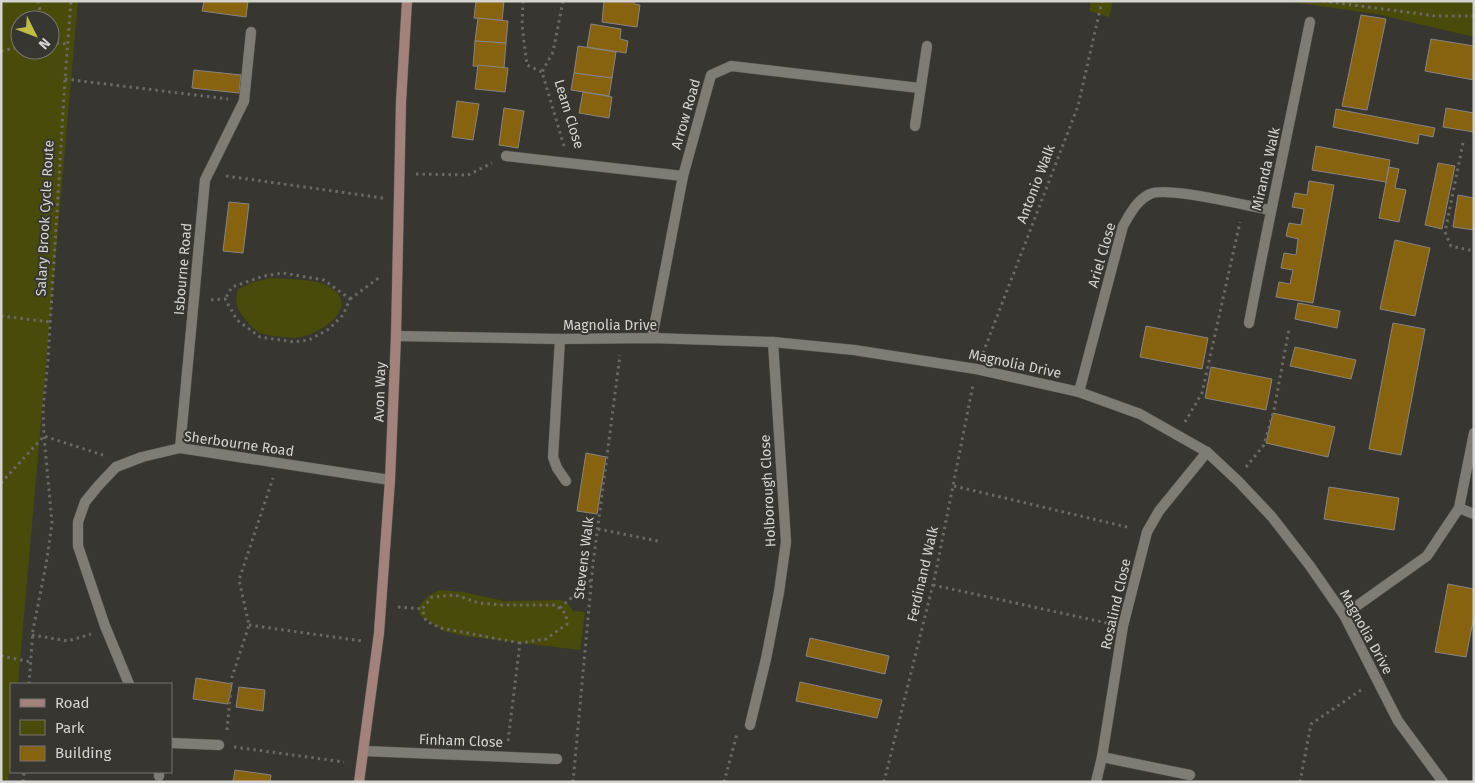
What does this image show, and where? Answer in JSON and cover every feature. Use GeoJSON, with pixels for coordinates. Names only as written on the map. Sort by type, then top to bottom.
{"type":"FeatureCollection","features":[{"type":"Feature","properties":{"kind":"street","name":"Avon Way"},"geometry":{"type":"LineString","coordinates":[[359,782],[377,643],[390,480],[396,336],[400,102],[407,1]]}},
{"type":"Feature","properties":{"kind":"street","name":"Miranda Walk"},"geometry":{"type":"LineString","coordinates":[[1249,323],[1270,210],[1310,22]]}},
{"type":"Feature","properties":{"kind":"street"},"geometry":{"type":"LineString","coordinates":[[244,101],[251,32]]}},
{"type":"Feature","properties":{"kind":"street"},"geometry":{"type":"LineString","coordinates":[[915,126],[919,88],[927,46]]}},
{"type":"Feature","properties":{"kind":"street","name":"Arrow Road"},"geometry":{"type":"LineString","coordinates":[[652,338],[683,176],[712,75],[731,66],[919,88]]}},
{"type":"Feature","properties":{"kind":"street","name":"Isbourne Road"},"geometry":{"type":"LineString","coordinates":[[180,448],[204,180],[244,101]]}},
{"type":"Feature","properties":{"kind":"street","name":"Leam Close"},"geometry":{"type":"LineString","coordinates":[[506,156],[683,176]]}},
{"type":"Feature","properties":{"kind":"street","name":"Ariel Close"},"geometry":{"type":"LineString","coordinates":[[1079,392],[1122,226],[1134,206],[1151,194],[1172,192],[1270,210]]}},
{"type":"Feature","properties":{"kind":"street","name":"Magnolia Drive"},"geometry":{"type":"LineString","coordinates":[[396,336],[560,339],[652,338],[773,342],[854,350],[976,370],[1079,392],[1140,414],[1207,452],[1236,479],[1283,531],[1344,615],[1398,721],[1443,782]]}},
{"type":"Feature","properties":{"kind":"street"},"geometry":{"type":"LineString","coordinates":[[560,339],[553,457],[557,468],[566,481]]}},
{"type":"Feature","properties":{"kind":"street","name":"Holborough Close"},"geometry":{"type":"LineString","coordinates":[[750,725],[778,602],[786,542],[773,342]]}},
{"type":"Feature","properties":{"kind":"street"},"geometry":{"type":"LineString","coordinates":[[1344,615],[1426,556],[1460,508],[1474,432]]}},
{"type":"Feature","properties":{"kind":"street","name":"Sherbourne Road"},"geometry":{"type":"LineString","coordinates":[[130,683],[104,626],[78,546],[78,522],[85,502],[116,467],[142,457],[180,448],[390,480]]}},
{"type":"Feature","properties":{"kind":"street","name":"Rosalind Close"},"geometry":{"type":"LineString","coordinates":[[1096,782],[1102,757],[1122,626],[1147,532],[1159,511],[1207,452]]}},
{"type":"Feature","properties":{"kind":"street"},"geometry":{"type":"LineString","coordinates":[[1460,508],[1474,514]]}},
{"type":"Feature","properties":{"kind":"street"},"geometry":{"type":"LineString","coordinates":[[172,743],[222,746]]}},
{"type":"Feature","properties":{"kind":"street","name":"Finham Close"},"geometry":{"type":"LineString","coordinates":[[364,751],[557,759]]}},
{"type":"Feature","properties":{"kind":"street"},"geometry":{"type":"LineString","coordinates":[[1102,757],[1190,775]]}},
{"type":"Feature","properties":{"kind":"path","name":"Salary Brook Cycle Route"},"geometry":{"type":"LineString","coordinates":[[29,683],[32,635],[52,523],[43,410],[64,80],[72,1]]}},
{"type":"Feature","properties":{"kind":"path","name":"Leam Close"},"geometry":{"type":"LineString","coordinates":[[523,1],[522,25],[527,65],[542,72]]}},
{"type":"Feature","properties":{"kind":"path","name":"Leam Close"},"geometry":{"type":"LineString","coordinates":[[563,1],[552,52],[542,72],[569,163]]}},
{"type":"Feature","properties":{"kind":"path","name":"Antonio Walk"},"geometry":{"type":"LineString","coordinates":[[976,370],[1078,106],[1102,1]]}},
{"type":"Feature","properties":{"kind":"path"},"geometry":{"type":"LineString","coordinates":[[1323,1],[1436,16],[1474,16]]}},
{"type":"Feature","properties":{"kind":"path"},"geometry":{"type":"LineString","coordinates":[[60,43],[68,44]]}},
{"type":"Feature","properties":{"kind":"path"},"geometry":{"type":"LineString","coordinates":[[64,80],[244,101]]}},
{"type":"Feature","properties":{"kind":"path"},"geometry":{"type":"LineString","coordinates":[[1463,143],[1445,232],[1451,246],[1474,251]]}},
{"type":"Feature","properties":{"kind":"path"},"geometry":{"type":"LineString","coordinates":[[438,176],[468,175],[506,156]]}},
{"type":"Feature","properties":{"kind":"path"},"geometry":{"type":"LineString","coordinates":[[208,173],[373,198],[398,198]]}},
{"type":"Feature","properties":{"kind":"path"},"geometry":{"type":"LineString","coordinates":[[1177,435],[1202,393],[1243,205]]}},
{"type":"Feature","properties":{"kind":"path"},"geometry":{"type":"LineString","coordinates":[[225,299],[236,320],[260,337],[294,342],[309,340],[329,329],[343,314],[350,299],[397,264]]}},
{"type":"Feature","properties":{"kind":"path"},"geometry":{"type":"LineString","coordinates":[[225,299],[232,287],[264,276],[283,273],[324,280],[350,299]]}},
{"type":"Feature","properties":{"kind":"path"},"geometry":{"type":"LineString","coordinates":[[194,302],[225,299]]}},
{"type":"Feature","properties":{"kind":"path"},"geometry":{"type":"LineString","coordinates":[[1,316],[50,322]]}},
{"type":"Feature","properties":{"kind":"path"},"geometry":{"type":"LineString","coordinates":[[1236,479],[1264,446],[1274,410],[1289,329]]}},
{"type":"Feature","properties":{"kind":"path","name":"Stevens Walk"},"geometry":{"type":"LineString","coordinates":[[573,782],[592,579],[622,338]]}},
{"type":"Feature","properties":{"kind":"path","name":"Ferdinand Walk"},"geometry":{"type":"LineString","coordinates":[[884,782],[933,585],[976,370]]}},
{"type":"Feature","properties":{"kind":"path"},"geometry":{"type":"LineString","coordinates":[[1,483],[44,436],[105,455],[116,467]]}},
{"type":"Feature","properties":{"kind":"path"},"geometry":{"type":"LineString","coordinates":[[278,463],[239,580],[249,626],[232,677],[222,746],[362,764]]}},
{"type":"Feature","properties":{"kind":"path"},"geometry":{"type":"LineString","coordinates":[[954,486],[1147,532]]}},
{"type":"Feature","properties":{"kind":"path"},"geometry":{"type":"LineString","coordinates":[[598,528],[658,541]]}},
{"type":"Feature","properties":{"kind":"path"},"geometry":{"type":"LineString","coordinates":[[560,608],[592,579]]}},
{"type":"Feature","properties":{"kind":"path"},"geometry":{"type":"LineString","coordinates":[[933,585],[1122,626]]}},
{"type":"Feature","properties":{"kind":"path"},"geometry":{"type":"LineString","coordinates":[[455,595],[478,603],[525,606],[556,605],[566,614],[567,624],[546,639],[520,643],[441,628],[426,621],[422,609],[432,597],[455,595]]}},
{"type":"Feature","properties":{"kind":"path"},"geometry":{"type":"LineString","coordinates":[[380,605],[422,609]]}},
{"type":"Feature","properties":{"kind":"path"},"geometry":{"type":"LineString","coordinates":[[32,635],[68,641],[89,635],[104,626]]}},
{"type":"Feature","properties":{"kind":"path"},"geometry":{"type":"LineString","coordinates":[[249,626],[377,643]]}},
{"type":"Feature","properties":{"kind":"path"},"geometry":{"type":"LineString","coordinates":[[507,757],[520,643]]}},
{"type":"Feature","properties":{"kind":"path"},"geometry":{"type":"LineString","coordinates":[[1,656],[31,662]]}},
{"type":"Feature","properties":{"kind":"path"},"geometry":{"type":"LineString","coordinates":[[1300,782],[1311,724],[1377,679]]}},
{"type":"Feature","properties":{"kind":"path"},"geometry":{"type":"LineString","coordinates":[[724,782],[739,727],[750,725]]}},
{"type":"Feature","properties":{"kind":"green space"},"geometry":{"type":"Polygon","coordinates":[[[1,1],[78,1],[18,683],[10,683],[10,762],[8,782],[1,782],[1,1]]]}},
{"type":"Feature","properties":{"kind":"green space"},"geometry":{"type":"Polygon","coordinates":[[[1090,1],[1113,1],[1109,17],[1090,11],[1090,1]]]}},
{"type":"Feature","properties":{"kind":"green space"},"geometry":{"type":"Polygon","coordinates":[[[1284,1],[1474,1],[1474,37],[1376,14],[1284,1]]]}},
{"type":"Feature","properties":{"kind":"green space"},"geometry":{"type":"Polygon","coordinates":[[[270,278],[305,280],[323,284],[335,291],[341,299],[338,315],[322,329],[302,337],[281,337],[260,333],[250,326],[240,313],[236,302],[237,294],[238,289],[270,278]]]}},
{"type":"Feature","properties":{"kind":"green space"},"geometry":{"type":"Polygon","coordinates":[[[439,590],[463,592],[504,601],[562,600],[573,611],[585,612],[580,650],[464,636],[444,631],[420,615],[419,606],[428,596],[439,590]]]}},
{"type":"Feature","properties":{"kind":"building"},"geometry":{"type":"Polygon","coordinates":[[[204,1],[248,1],[246,17],[202,11],[204,1]]]}},
{"type":"Feature","properties":{"kind":"building"},"geometry":{"type":"Polygon","coordinates":[[[476,1],[504,1],[502,21],[474,18],[476,1]]]}},
{"type":"Feature","properties":{"kind":"building"},"geometry":{"type":"Polygon","coordinates":[[[604,1],[634,1],[634,4],[640,5],[637,27],[602,22],[604,1]]]}},
{"type":"Feature","properties":{"kind":"building"},"geometry":{"type":"Polygon","coordinates":[[[1361,15],[1386,19],[1367,110],[1342,106],[1361,15]]]}},
{"type":"Feature","properties":{"kind":"building"},"geometry":{"type":"Polygon","coordinates":[[[478,18],[508,21],[506,43],[475,41],[478,18]]]}},
{"type":"Feature","properties":{"kind":"building"},"geometry":{"type":"Polygon","coordinates":[[[591,24],[621,29],[620,39],[628,41],[626,53],[587,47],[591,24]]]}},
{"type":"Feature","properties":{"kind":"building"},"geometry":{"type":"Polygon","coordinates":[[[1431,39],[1474,46],[1474,80],[1425,71],[1431,39]]]}},
{"type":"Feature","properties":{"kind":"building"},"geometry":{"type":"Polygon","coordinates":[[[475,41],[506,43],[504,68],[473,66],[475,41]]]}},
{"type":"Feature","properties":{"kind":"building"},"geometry":{"type":"Polygon","coordinates":[[[578,46],[616,52],[612,78],[574,73],[578,46]]]}},
{"type":"Feature","properties":{"kind":"building"},"geometry":{"type":"Polygon","coordinates":[[[478,65],[508,68],[505,92],[475,89],[478,65]]]}},
{"type":"Feature","properties":{"kind":"building"},"geometry":{"type":"Polygon","coordinates":[[[194,70],[241,75],[239,93],[192,88],[194,70]]]}},
{"type":"Feature","properties":{"kind":"building"},"geometry":{"type":"Polygon","coordinates":[[[574,73],[612,78],[609,96],[571,90],[574,73]]]}},
{"type":"Feature","properties":{"kind":"building"},"geometry":{"type":"Polygon","coordinates":[[[583,92],[612,97],[609,118],[579,113],[583,92]]]}},
{"type":"Feature","properties":{"kind":"building"},"geometry":{"type":"Polygon","coordinates":[[[457,101],[479,104],[473,140],[452,137],[457,101]]]}},
{"type":"Feature","properties":{"kind":"building"},"geometry":{"type":"Polygon","coordinates":[[[504,108],[524,111],[518,148],[499,145],[504,108]]]}},
{"type":"Feature","properties":{"kind":"building"},"geometry":{"type":"Polygon","coordinates":[[[1446,108],[1474,113],[1474,132],[1443,127],[1446,108]]]}},
{"type":"Feature","properties":{"kind":"building"},"geometry":{"type":"Polygon","coordinates":[[[1336,109],[1435,128],[1433,137],[1419,134],[1418,144],[1333,127],[1336,109]]]}},
{"type":"Feature","properties":{"kind":"building"},"geometry":{"type":"Polygon","coordinates":[[[1316,146],[1390,160],[1386,182],[1312,170],[1316,146]]]}},
{"type":"Feature","properties":{"kind":"building"},"geometry":{"type":"Polygon","coordinates":[[[1438,163],[1455,166],[1442,229],[1425,225],[1438,163]]]}},
{"type":"Feature","properties":{"kind":"building"},"geometry":{"type":"Polygon","coordinates":[[[1389,167],[1399,169],[1395,188],[1406,190],[1399,222],[1379,218],[1389,167]]]}},
{"type":"Feature","properties":{"kind":"building"},"geometry":{"type":"Polygon","coordinates":[[[1309,181],[1334,185],[1313,303],[1276,297],[1279,282],[1290,284],[1293,270],[1281,268],[1284,253],[1296,255],[1298,239],[1286,236],[1289,223],[1301,225],[1304,209],[1292,207],[1295,193],[1307,195],[1309,181]]]}},
{"type":"Feature","properties":{"kind":"building"},"geometry":{"type":"Polygon","coordinates":[[[1458,195],[1474,198],[1474,230],[1453,227],[1458,195]]]}},
{"type":"Feature","properties":{"kind":"building"},"geometry":{"type":"Polygon","coordinates":[[[229,202],[249,204],[243,253],[223,251],[229,202]]]}},
{"type":"Feature","properties":{"kind":"building"},"geometry":{"type":"Polygon","coordinates":[[[1395,240],[1430,248],[1415,316],[1380,309],[1395,240]]]}},
{"type":"Feature","properties":{"kind":"building"},"geometry":{"type":"Polygon","coordinates":[[[1298,303],[1340,311],[1337,328],[1295,319],[1298,303]]]}},
{"type":"Feature","properties":{"kind":"building"},"geometry":{"type":"Polygon","coordinates":[[[1393,323],[1425,329],[1401,455],[1369,449],[1393,323]]]}},
{"type":"Feature","properties":{"kind":"building"},"geometry":{"type":"Polygon","coordinates":[[[1146,326],[1208,338],[1202,369],[1140,357],[1146,326]]]}},
{"type":"Feature","properties":{"kind":"building"},"geometry":{"type":"Polygon","coordinates":[[[1295,347],[1356,360],[1351,379],[1290,366],[1295,347]]]}},
{"type":"Feature","properties":{"kind":"building"},"geometry":{"type":"Polygon","coordinates":[[[1211,367],[1272,379],[1266,410],[1205,398],[1211,367]]]}},
{"type":"Feature","properties":{"kind":"building"},"geometry":{"type":"Polygon","coordinates":[[[1273,413],[1335,427],[1328,457],[1266,443],[1273,413]]]}},
{"type":"Feature","properties":{"kind":"building"},"geometry":{"type":"Polygon","coordinates":[[[586,453],[606,457],[597,514],[577,511],[586,453]]]}},
{"type":"Feature","properties":{"kind":"building"},"geometry":{"type":"Polygon","coordinates":[[[1329,487],[1399,498],[1394,530],[1324,519],[1329,487]]]}},
{"type":"Feature","properties":{"kind":"building"},"geometry":{"type":"Polygon","coordinates":[[[1448,584],[1474,589],[1474,616],[1466,657],[1435,652],[1448,584]]]}},
{"type":"Feature","properties":{"kind":"building"},"geometry":{"type":"Polygon","coordinates":[[[810,638],[889,656],[885,674],[806,656],[810,638]]]}},
{"type":"Feature","properties":{"kind":"building"},"geometry":{"type":"Polygon","coordinates":[[[196,678],[232,684],[228,704],[193,699],[196,678]]]}},
{"type":"Feature","properties":{"kind":"building"},"geometry":{"type":"Polygon","coordinates":[[[800,682],[882,700],[877,718],[796,701],[800,682]]]}},
{"type":"Feature","properties":{"kind":"building"},"geometry":{"type":"Polygon","coordinates":[[[239,687],[265,690],[263,711],[236,707],[239,687]]]}},
{"type":"Feature","properties":{"kind":"building"},"geometry":{"type":"Polygon","coordinates":[[[235,770],[271,775],[270,782],[233,782],[235,770]]]}}]}
